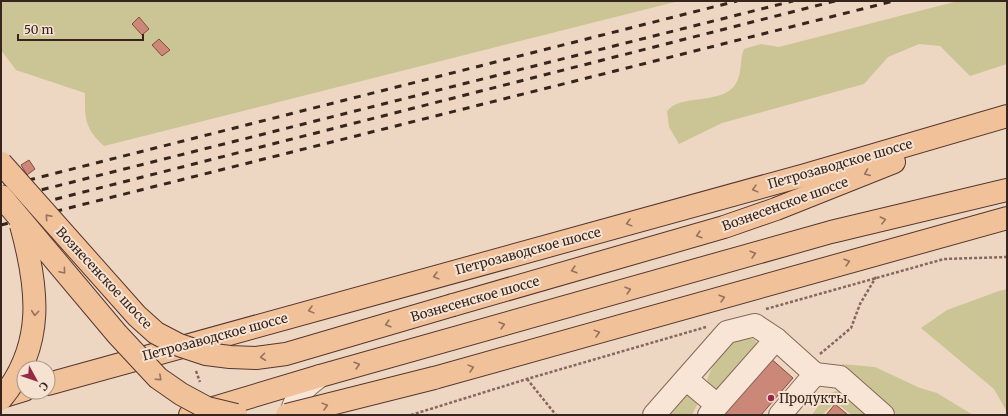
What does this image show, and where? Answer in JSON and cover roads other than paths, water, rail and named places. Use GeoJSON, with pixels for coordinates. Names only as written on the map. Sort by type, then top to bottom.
{"type":"FeatureCollection","features":[{"type":"Feature","properties":{"kind":"main road","name":"Вознесенское шоссе"},"geometry":{"type":"LineString","coordinates":[[1,163],[137,316],[156,333],[173,342],[206,354],[256,358],[286,354],[724,228],[776,209],[1007,116]]}},
{"type":"Feature","properties":{"kind":"main road","name":"Петрозаводское шоссе"},"geometry":{"type":"LineString","coordinates":[[56,382],[188,344],[805,175],[1007,116]]}},
{"type":"Feature","properties":{"kind":"main road"},"geometry":{"type":"LineString","coordinates":[[199,412],[233,408],[320,376],[831,232],[1007,190]]}},
{"type":"Feature","properties":{"kind":"main road","name":"Вознесенское шоссе"},"geometry":{"type":"LineString","coordinates":[[1,196],[132,351],[158,378],[181,394],[207,408],[233,408]]}},
{"type":"Feature","properties":{"kind":"main road"},"geometry":{"type":"LineString","coordinates":[[287,415],[434,378],[1007,218]]}},
{"type":"Feature","properties":{"kind":"main road","name":"Вознесенское шоссе"},"geometry":{"type":"LineString","coordinates":[[1,398],[19,370],[28,349],[33,330],[36,308],[31,259],[20,220]]}},
{"type":"Feature","properties":{"kind":"main road"},"geometry":{"type":"LineString","coordinates":[[1,398],[16,393]]}},
{"type":"Feature","properties":{"kind":"street"},"geometry":{"type":"LineString","coordinates":[[654,415],[727,332],[755,325],[776,339],[811,370],[840,377],[883,415]]}},
{"type":"Feature","properties":{"kind":"street"},"geometry":{"type":"LineString","coordinates":[[686,379],[713,410],[776,339]]}},
{"type":"Feature","properties":{"kind":"street"},"geometry":{"type":"LineString","coordinates":[[780,415],[811,370]]}},
{"type":"Feature","properties":{"kind":"street"},"geometry":{"type":"LineString","coordinates":[[291,415],[297,398],[307,385],[320,376]]}},
{"type":"Feature","properties":{"kind":"street"},"geometry":{"type":"LineString","coordinates":[[233,408],[248,415]]}},
{"type":"Feature","properties":{"kind":"railway"},"geometry":{"type":"LineString","coordinates":[[1,187],[737,1]]}},
{"type":"Feature","properties":{"kind":"railway"},"geometry":{"type":"LineString","coordinates":[[1,200],[793,1]]}},
{"type":"Feature","properties":{"kind":"railway"},"geometry":{"type":"LineString","coordinates":[[1,213],[835,1]]}},
{"type":"Feature","properties":{"kind":"railway"},"geometry":{"type":"LineString","coordinates":[[1,225],[894,1]]}},
{"type":"Feature","properties":{"kind":"place","name":"Продукты"},"geometry":{"type":"Point","coordinates":[771,398]}}]}
